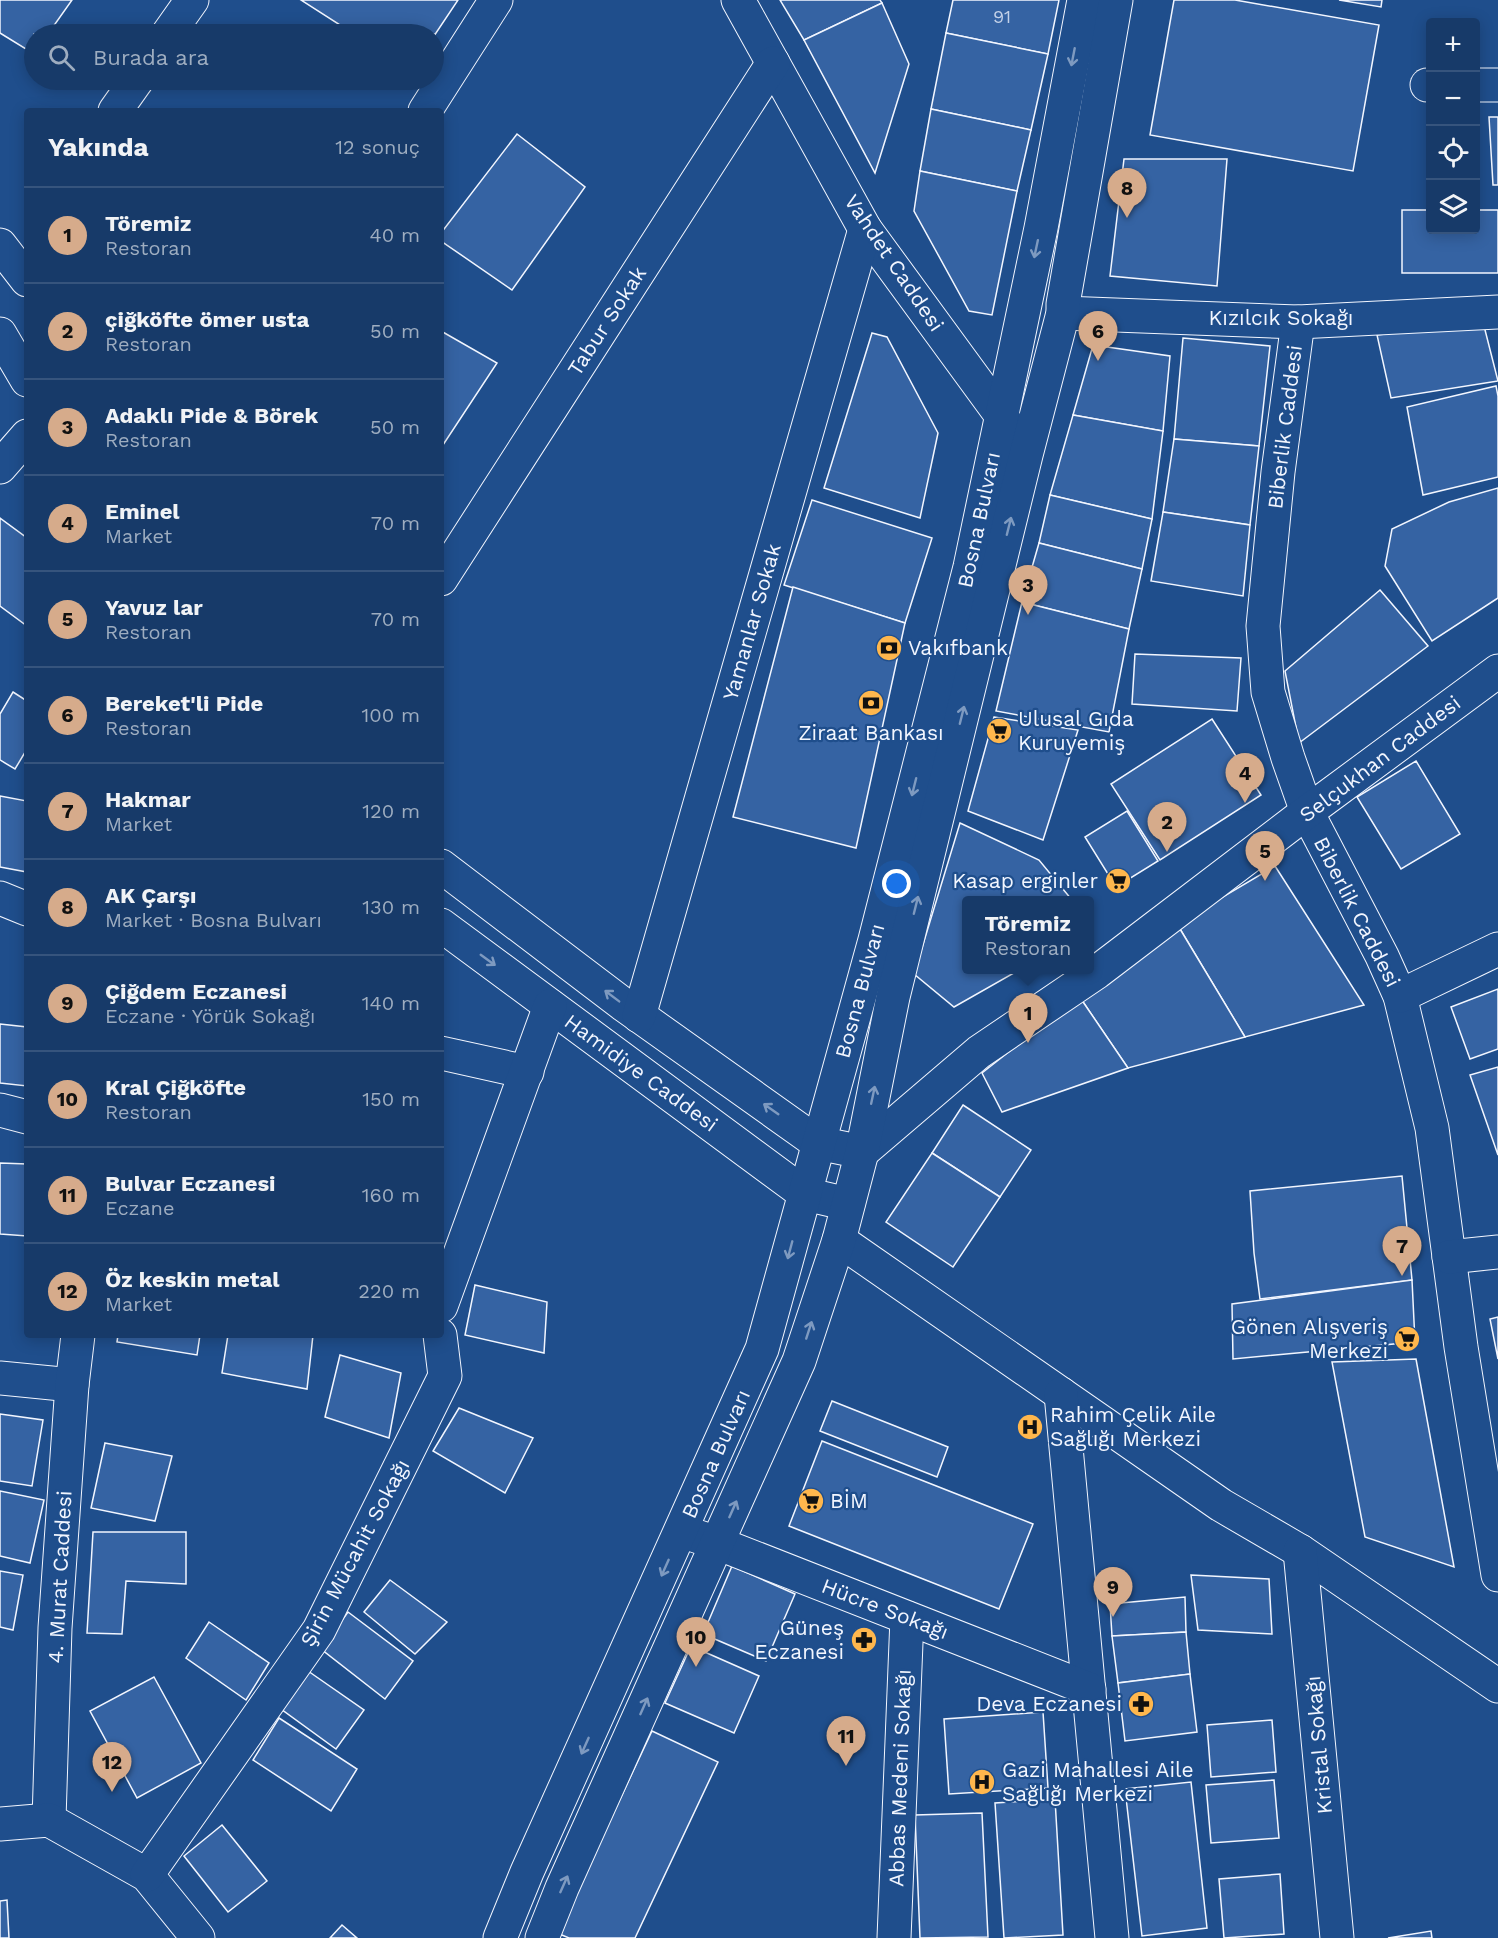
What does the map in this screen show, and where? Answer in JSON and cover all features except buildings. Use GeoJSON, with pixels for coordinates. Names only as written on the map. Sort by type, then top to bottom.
{"type":"FeatureCollection","features":[{"type":"Feature","properties":{"kind":"street"},"geometry":{"type":"LineString","coordinates":[[175,24],[192,0]]}},
{"type":"Feature","properties":{"kind":"street"},"geometry":{"type":"LineString","coordinates":[[444,81],[496,0]]}},
{"type":"Feature","properties":{"kind":"street","name":"Vahdet Caddesi"},"geometry":{"type":"LineString","coordinates":[[738,0],[865,229],[1001,415],[1026,455]]}},
{"type":"Feature","properties":{"kind":"street","name":"Bosna Bulvarı"},"geometry":{"type":"LineString","coordinates":[[500,1938],[762,1349],[875,940],[970,567],[1041,228],[1084,0]]}},
{"type":"Feature","properties":{"kind":"street","name":"Bosna Bulvarı"},"geometry":{"type":"LineString","coordinates":[[542,1938],[562,1888],[799,1361],[839,1240],[862,1152],[893,997],[1063,313],[1116,0]]}},
{"type":"Feature","properties":{"kind":"street","name":"Tabur Sokak"},"geometry":{"type":"LineString","coordinates":[[444,574],[773,63]]}},
{"type":"Feature","properties":{"kind":"street"},"geometry":{"type":"LineString","coordinates":[[1480,85],[1498,85]]}},
{"type":"Feature","properties":{"kind":"street"},"geometry":{"type":"LineString","coordinates":[[117,108],[130,90]]}},
{"type":"Feature","properties":{"kind":"street"},"geometry":{"type":"LineString","coordinates":[[427,108],[438,90]]}},
{"type":"Feature","properties":{"kind":"street","name":"Yamanlar Sokak"},"geometry":{"type":"LineString","coordinates":[[639,1016],[865,229]]}},
{"type":"Feature","properties":{"kind":"street","name":"Kızılcık Sokağı"},"geometry":{"type":"LineString","coordinates":[[1063,313],[1298,322],[1498,312]]}},
{"type":"Feature","properties":{"kind":"street","name":"Biberlik Caddesi"},"geometry":{"type":"LineString","coordinates":[[1298,322],[1278,472],[1263,626],[1268,692],[1307,812],[1382,956],[1400,996],[1432,1128],[1461,1347],[1498,1575]]}},
{"type":"Feature","properties":{"kind":"street"},"geometry":{"type":"LineString","coordinates":[[0,334],[24,375]]}},
{"type":"Feature","properties":{"kind":"street"},"geometry":{"type":"LineString","coordinates":[[0,467],[24,439]]}},
{"type":"Feature","properties":{"kind":"street","name":"Selçukhan Caddesi"},"geometry":{"type":"LineString","coordinates":[[862,1152],[979,1052],[1097,972],[1307,812],[1498,671]]}},
{"type":"Feature","properties":{"kind":"street"},"geometry":{"type":"LineString","coordinates":[[444,868],[639,1016],[818,1143],[862,1152]]}},
{"type":"Feature","properties":{"kind":"street"},"geometry":{"type":"LineString","coordinates":[[0,898],[24,908]]}},
{"type":"Feature","properties":{"kind":"street","name":"Hamidiye Caddesi"},"geometry":{"type":"LineString","coordinates":[[444,927],[805,1194],[848,1204]]}},
{"type":"Feature","properties":{"kind":"street"},"geometry":{"type":"LineString","coordinates":[[1400,996],[1498,949]]}},
{"type":"Feature","properties":{"kind":"street"},"geometry":{"type":"LineString","coordinates":[[444,1298],[550,1006]]}},
{"type":"Feature","properties":{"kind":"street"},"geometry":{"type":"LineString","coordinates":[[444,1054],[526,1072]]}},
{"type":"Feature","properties":{"kind":"street"},"geometry":{"type":"LineString","coordinates":[[0,1110],[24,1117]]}},
{"type":"Feature","properties":{"kind":"street"},"geometry":{"type":"LineString","coordinates":[[839,1240],[1221,1505],[1300,1551],[1498,1686]]}},
{"type":"Feature","properties":{"kind":"street"},"geometry":{"type":"LineString","coordinates":[[1449,1257],[1498,1252]]}},
{"type":"Feature","properties":{"kind":"street","name":"4. Murat Caddesi"},"geometry":{"type":"LineString","coordinates":[[49,1820],[55,1628],[72,1385],[78,1338]]}},
{"type":"Feature","properties":{"kind":"street","name":"Şirin Mücahit Sokağı"},"geometry":{"type":"LineString","coordinates":[[147,1875],[319,1630],[445,1376],[440,1338]]}},
{"type":"Feature","properties":{"kind":"street"},"geometry":{"type":"LineString","coordinates":[[0,1378],[72,1385]]}},
{"type":"Feature","properties":{"kind":"street"},"geometry":{"type":"LineString","coordinates":[[1061,1394],[1112,1938]]}},
{"type":"Feature","properties":{"kind":"street","name":"Hücre Sokağı"},"geometry":{"type":"LineString","coordinates":[[681,1531],[717,1543],[1089,1689]]}},
{"type":"Feature","properties":{"kind":"street","name":"Kristal Sokağı"},"geometry":{"type":"LineString","coordinates":[[1300,1551],[1337,1938]]}},
{"type":"Feature","properties":{"kind":"street","name":"Abbas Medeni Sokağı"},"geometry":{"type":"LineString","coordinates":[[894,1938],[907,1618]]}},
{"type":"Feature","properties":{"kind":"street"},"geometry":{"type":"LineString","coordinates":[[0,1824],[49,1820],[147,1875],[198,1938]]}},
{"type":"Feature","properties":{"kind":"place","name":"AK Çarşı"},"geometry":{"type":"Point","coordinates":[1127,218]}},
{"type":"Feature","properties":{"kind":"place","name":"Bereket'li Pide"},"geometry":{"type":"Point","coordinates":[1098,361]}},
{"type":"Feature","properties":{"kind":"place","name":"Adaklı Pide & Börek"},"geometry":{"type":"Point","coordinates":[1028,615]}},
{"type":"Feature","properties":{"kind":"place","name":"Vakıfbank"},"geometry":{"type":"Point","coordinates":[889,648]}},
{"type":"Feature","properties":{"kind":"place","name":"Ziraat Bankası"},"geometry":{"type":"Point","coordinates":[871,703]}},
{"type":"Feature","properties":{"kind":"place","name":"Ulusal Gıda Kuruyemiş"},"geometry":{"type":"Point","coordinates":[999,731]}},
{"type":"Feature","properties":{"kind":"place","name":"Eminel"},"geometry":{"type":"Point","coordinates":[1245,803]}},
{"type":"Feature","properties":{"kind":"place","name":"çiğköfte ömer usta"},"geometry":{"type":"Point","coordinates":[1167,852]}},
{"type":"Feature","properties":{"kind":"place","name":"Kasap erginler"},"geometry":{"type":"Point","coordinates":[1118,881]}},
{"type":"Feature","properties":{"kind":"place","name":"Yavuz lar"},"geometry":{"type":"Point","coordinates":[1265,881]}},
{"type":"Feature","properties":{"kind":"place","name":"Töremiz"},"geometry":{"type":"Point","coordinates":[1028,1043]}},
{"type":"Feature","properties":{"kind":"place","name":"Hakmar"},"geometry":{"type":"Point","coordinates":[1402,1276]}},
{"type":"Feature","properties":{"kind":"place","name":"Gönen Alışveriş Merkezi"},"geometry":{"type":"Point","coordinates":[1407,1339]}},
{"type":"Feature","properties":{"kind":"place","name":"Rahim Çelik Aile Sağlığı Merkezi"},"geometry":{"type":"Point","coordinates":[1030,1427]}},
{"type":"Feature","properties":{"kind":"place","name":"BİM"},"geometry":{"type":"Point","coordinates":[811,1501]}},
{"type":"Feature","properties":{"kind":"place","name":"Çiğdem Eczanesi"},"geometry":{"type":"Point","coordinates":[1113,1617]}},
{"type":"Feature","properties":{"kind":"place","name":"Güneş Eczanesi"},"geometry":{"type":"Point","coordinates":[864,1640]}},
{"type":"Feature","properties":{"kind":"place","name":"Kral Çiğköfte"},"geometry":{"type":"Point","coordinates":[696,1667]}},
{"type":"Feature","properties":{"kind":"place","name":"Deva Eczanesi"},"geometry":{"type":"Point","coordinates":[1141,1704]}},
{"type":"Feature","properties":{"kind":"place","name":"Bulvar Eczanesi"},"geometry":{"type":"Point","coordinates":[846,1766]}},
{"type":"Feature","properties":{"kind":"place","name":"Gazi Mahallesi Aile Sağlığı Merkezi"},"geometry":{"type":"Point","coordinates":[982,1782]}},
{"type":"Feature","properties":{"kind":"place","name":"Öz keskin metal"},"geometry":{"type":"Point","coordinates":[112,1792]}}]}
